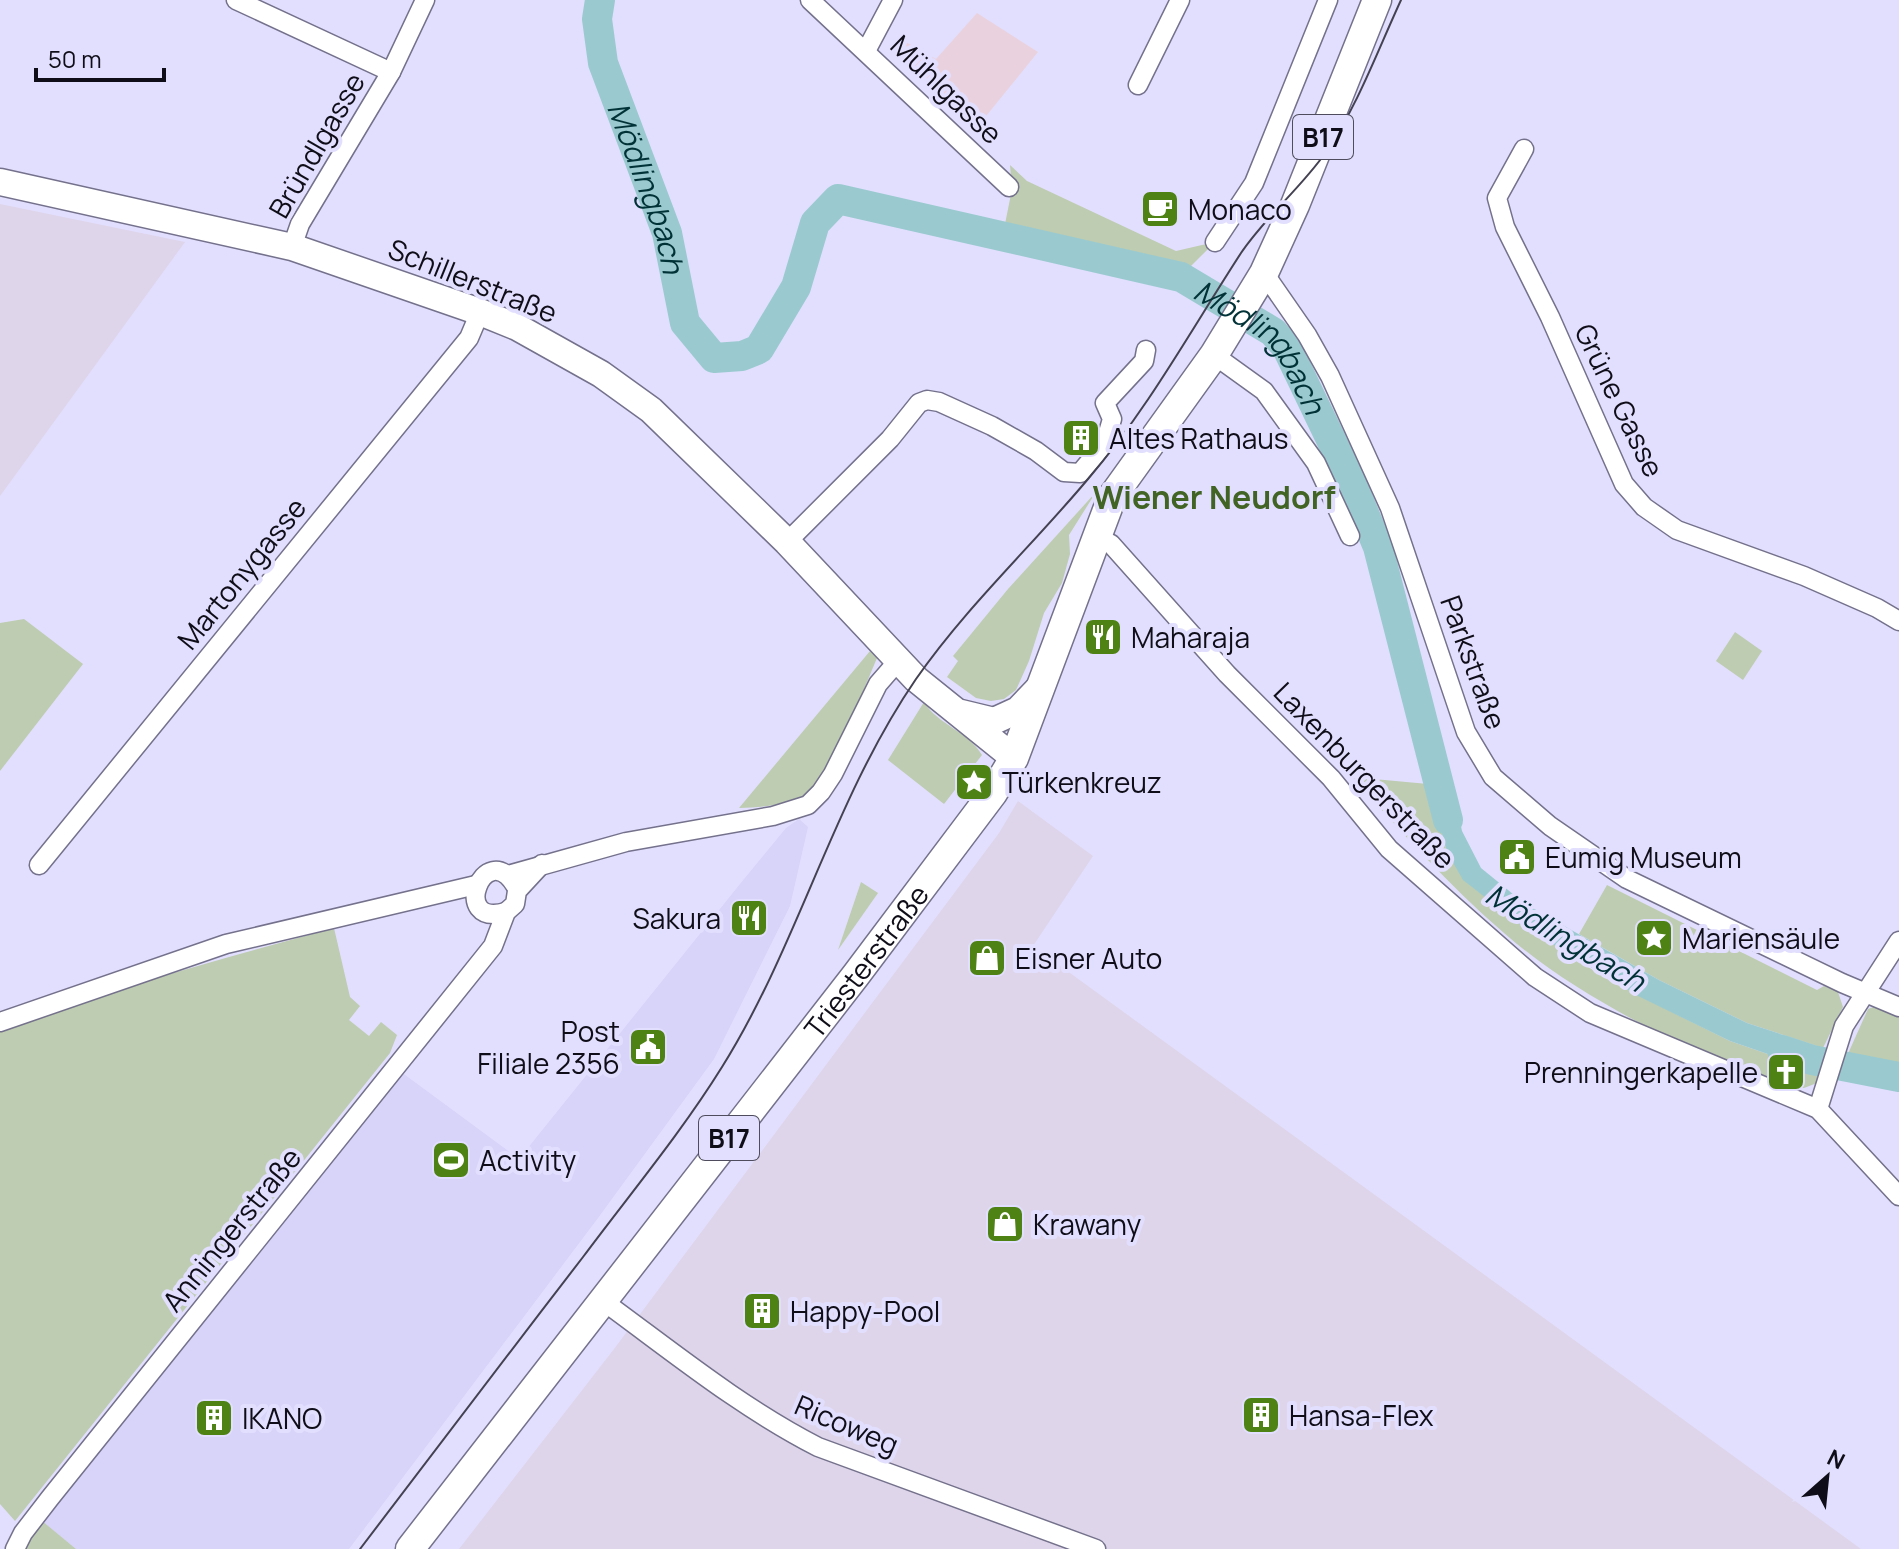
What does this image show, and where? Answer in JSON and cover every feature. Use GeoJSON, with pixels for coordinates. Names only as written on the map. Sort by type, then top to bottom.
{"type":"FeatureCollection","features":[{"type":"Feature","properties":{"kind":"main road","name":"B17"},"geometry":{"type":"LineString","coordinates":[[1258,284],[1295,205],[1377,0]]}},
{"type":"Feature","properties":{"kind":"main road","name":"Triesterstraße"},"geometry":{"type":"LineString","coordinates":[[410,1549],[993,793],[1014,758],[1112,497],[1214,355],[1258,284]]}},
{"type":"Feature","properties":{"kind":"main road","name":"B17"},"geometry":{"type":"LineString","coordinates":[[421,1549],[443,1509]]}},
{"type":"Feature","properties":{"kind":"street","name":"Bründlgasse"},"geometry":{"type":"LineString","coordinates":[[236,0],[391,72]]}},
{"type":"Feature","properties":{"kind":"street","name":"Bründlgasse"},"geometry":{"type":"LineString","coordinates":[[292,247],[300,224],[391,72],[425,0]]}},
{"type":"Feature","properties":{"kind":"street"},"geometry":{"type":"LineString","coordinates":[[866,51],[893,0]]}},
{"type":"Feature","properties":{"kind":"street"},"geometry":{"type":"LineString","coordinates":[[1138,85],[1180,0]]}},
{"type":"Feature","properties":{"kind":"street"},"geometry":{"type":"LineString","coordinates":[[1215,242],[1254,183],[1328,0]]}},
{"type":"Feature","properties":{"kind":"street","name":"Mühlgasse"},"geometry":{"type":"LineString","coordinates":[[814,4],[1009,187]]}},
{"type":"Feature","properties":{"kind":"street","name":"Grüne Gasse"},"geometry":{"type":"LineString","coordinates":[[1524,149],[1497,198],[1505,227],[1550,317],[1624,484],[1644,507],[1677,530],[1804,576],[1899,621]]}},
{"type":"Feature","properties":{"kind":"street","name":"Schillerstraße"},"geometry":{"type":"LineString","coordinates":[[0,182],[292,247],[517,327],[601,374],[651,410],[787,542],[916,679],[1014,758]]}},
{"type":"Feature","properties":{"kind":"street","name":"Parkstraße"},"geometry":{"type":"LineString","coordinates":[[1258,284],[1286,302],[1330,376],[1390,508],[1466,732],[1493,777],[1550,826],[1627,879],[1899,1007]]}},
{"type":"Feature","properties":{"kind":"street","name":"Martonygasse"},"geometry":{"type":"LineString","coordinates":[[39,865],[469,338],[480,312]]}},
{"type":"Feature","properties":{"kind":"street"},"geometry":{"type":"LineString","coordinates":[[787,542],[890,439],[919,403],[927,400],[939,402],[992,426],[1036,451],[1064,472],[1080,473],[1105,443],[1112,419],[1105,403],[1144,361],[1146,350]]}},
{"type":"Feature","properties":{"kind":"street"},"geometry":{"type":"LineString","coordinates":[[1214,355],[1264,391],[1316,463],[1350,536]]}},
{"type":"Feature","properties":{"kind":"street","name":"Laxenburgerstraße"},"geometry":{"type":"LineString","coordinates":[[1095,536],[1111,544],[1227,674],[1331,778],[1389,849],[1535,977],[1590,1013],[1818,1109],[1899,1196]]}},
{"type":"Feature","properties":{"kind":"street"},"geometry":{"type":"LineString","coordinates":[[512,883],[542,864],[626,842],[773,816],[808,805],[833,774],[878,684],[898,661]]}},
{"type":"Feature","properties":{"kind":"street"},"geometry":{"type":"LineString","coordinates":[[958,712],[994,721],[1018,710],[1040,687]]}},
{"type":"Feature","properties":{"kind":"street"},"geometry":{"type":"LineString","coordinates":[[0,1022],[226,944],[447,891],[476,890],[490,873],[512,883]]}},
{"type":"Feature","properties":{"kind":"street"},"geometry":{"type":"LineString","coordinates":[[476,890],[479,907],[497,913],[515,904],[512,883]]}},
{"type":"Feature","properties":{"kind":"street","name":"Anningerstraße"},"geometry":{"type":"LineString","coordinates":[[15,1549],[23,1533],[50,1498],[493,946],[497,913]]}},
{"type":"Feature","properties":{"kind":"street"},"geometry":{"type":"LineString","coordinates":[[1818,1109],[1844,1026],[1899,941]]}},
{"type":"Feature","properties":{"kind":"street","name":"Ricoweg"},"geometry":{"type":"LineString","coordinates":[[603,1301],[733,1398],[818,1447],[1083,1547]]}},
{"type":"Feature","properties":{"kind":"shaded area"},"geometry":{"type":"Polygon","coordinates":[[[977,13],[1038,52],[978,126],[896,50],[897,37],[936,59],[977,13]]]}},
{"type":"Feature","properties":{"kind":"shaded area"},"geometry":{"type":"Polygon","coordinates":[[[1010,165],[1027,181],[1176,251],[1215,242],[1183,274],[1003,234],[1012,189],[1010,165]]]}},
{"type":"Feature","properties":{"kind":"shaded area"},"geometry":{"type":"Polygon","coordinates":[[[0,204],[185,242],[0,496],[0,204]]]}},
{"type":"Feature","properties":{"kind":"shaded area"},"geometry":{"type":"Polygon","coordinates":[[[1096,492],[1069,535],[1070,554],[1062,583],[1044,613],[1016,690],[1004,699],[991,701],[976,698],[947,677],[958,661],[953,656],[1008,589],[1096,492]]]}},
{"type":"Feature","properties":{"kind":"shaded area"},"geometry":{"type":"Polygon","coordinates":[[[24,619],[83,664],[0,771],[0,623],[24,619]]]}},
{"type":"Feature","properties":{"kind":"shaded area"},"geometry":{"type":"Polygon","coordinates":[[[1735,632],[1762,651],[1743,680],[1716,661],[1735,632]]]}},
{"type":"Feature","properties":{"kind":"shaded area"},"geometry":{"type":"Polygon","coordinates":[[[870,651],[877,658],[845,732],[814,787],[789,802],[739,808],[870,651]]]}},
{"type":"Feature","properties":{"kind":"shaded area"},"geometry":{"type":"Polygon","coordinates":[[[924,702],[982,755],[944,804],[888,760],[924,702]]]}},
{"type":"Feature","properties":{"kind":"shaded area"},"geometry":{"type":"Polygon","coordinates":[[[1352,777],[1428,784],[1447,852],[1568,954],[1610,981],[1730,1041],[1817,1071],[1817,1083],[1804,1088],[1791,1088],[1702,1053],[1629,1017],[1563,978],[1483,915],[1352,777]]]}},
{"type":"Feature","properties":{"kind":"shaded area"},"geometry":{"type":"Polygon","coordinates":[[[1018,801],[1093,856],[1033,946],[1861,1549],[459,1549],[614,1349],[999,833],[1018,801]]]}},
{"type":"Feature","properties":{"kind":"shaded area"},"geometry":{"type":"Polygon","coordinates":[[[799,819],[808,827],[790,906],[714,1059],[349,1549],[76,1549],[41,1520],[397,1069],[519,1159],[786,828],[799,819]]]}},
{"type":"Feature","properties":{"kind":"shaded area"},"geometry":{"type":"Polygon","coordinates":[[[861,882],[878,893],[838,950],[861,882]]]}},
{"type":"Feature","properties":{"kind":"shaded area"},"geometry":{"type":"Polygon","coordinates":[[[1607,885],[1817,990],[1824,986],[1838,992],[1843,1007],[1823,1048],[1747,1023],[1659,980],[1579,934],[1607,885]]]}},
{"type":"Feature","properties":{"kind":"shaded area"},"geometry":{"type":"Polygon","coordinates":[[[334,928],[350,997],[360,1006],[349,1020],[369,1036],[381,1022],[397,1035],[390,1053],[15,1521],[0,1504],[0,1031],[124,988],[334,928]]]}},
{"type":"Feature","properties":{"kind":"shaded area"},"geometry":{"type":"Polygon","coordinates":[[[1881,1004],[1899,1012],[1899,1064],[1847,1056],[1868,1009],[1881,1004]]]}},
{"type":"Feature","properties":{"kind":"shaded area"},"geometry":{"type":"Polygon","coordinates":[[[41,1520],[76,1549],[25,1549],[41,1520]]]}},
{"type":"Feature","properties":{"kind":"water"},"geometry":{"type":"Polygon","coordinates":[[[1450,775],[1462,831],[1481,868],[1524,903],[1659,980],[1747,1023],[1823,1048],[1817,1071],[1730,1041],[1638,996],[1518,923],[1463,880],[1447,852],[1428,784],[1450,775]]]}},
{"type":"Feature","properties":{"kind":"waterway","name":"Mödlingbach"},"geometry":{"type":"LineString","coordinates":[[600,0],[597,19],[603,63],[667,233],[685,323],[714,358],[742,356],[759,349],[796,287],[815,223],[838,199],[1181,277],[1273,332],[1287,348],[1349,477],[1378,547],[1448,820]]}},
{"type":"Feature","properties":{"kind":"waterway","name":"Mödlingbach"},"geometry":{"type":"LineString","coordinates":[[1782,1050],[1812,1060],[1899,1077]]}},
{"type":"Feature","properties":{"kind":"tram line"},"geometry":{"type":"LineString","coordinates":[[360,1549],[690,1116],[749,1020],[862,773],[916,679],[956,627],[1110,452],[1150,397],[1241,253],[1326,152],[1357,97],[1401,0]]}},
{"type":"Feature","properties":{"kind":"place","name":"Monaco"},"geometry":{"type":"Point","coordinates":[1160,209]}},
{"type":"Feature","properties":{"kind":"place","name":"Altes Rathaus"},"geometry":{"type":"Point","coordinates":[1081,438]}},
{"type":"Feature","properties":{"kind":"place","name":"Maharaja"},"geometry":{"type":"Point","coordinates":[1103,637]}},
{"type":"Feature","properties":{"kind":"place","name":"Türkenkreuz"},"geometry":{"type":"Point","coordinates":[974,782]}},
{"type":"Feature","properties":{"kind":"place","name":"Eumig Museum"},"geometry":{"type":"Point","coordinates":[1517,857]}},
{"type":"Feature","properties":{"kind":"place","name":"Sakura"},"geometry":{"type":"Point","coordinates":[749,918]}},
{"type":"Feature","properties":{"kind":"place","name":"Mariensäule"},"geometry":{"type":"Point","coordinates":[1654,938]}},
{"type":"Feature","properties":{"kind":"place","name":"Eisner Auto"},"geometry":{"type":"Point","coordinates":[987,958]}},
{"type":"Feature","properties":{"kind":"place","name":"Post Filiale 2356"},"geometry":{"type":"Point","coordinates":[648,1047]}},
{"type":"Feature","properties":{"kind":"place","name":"Prenningerkapelle"},"geometry":{"type":"Point","coordinates":[1786,1072]}},
{"type":"Feature","properties":{"kind":"place","name":"Activity"},"geometry":{"type":"Point","coordinates":[451,1160]}},
{"type":"Feature","properties":{"kind":"place","name":"Krawany"},"geometry":{"type":"Point","coordinates":[1005,1224]}},
{"type":"Feature","properties":{"kind":"place","name":"Happy-Pool"},"geometry":{"type":"Point","coordinates":[762,1311]}},
{"type":"Feature","properties":{"kind":"place","name":"Hansa-Flex"},"geometry":{"type":"Point","coordinates":[1261,1415]}},
{"type":"Feature","properties":{"kind":"place","name":"IKANO"},"geometry":{"type":"Point","coordinates":[214,1418]}},
{"type":"Feature","properties":{"kind":"district","name":"Wiener Neudorf"},"geometry":{"type":"Point","coordinates":[1214,497]}}]}
